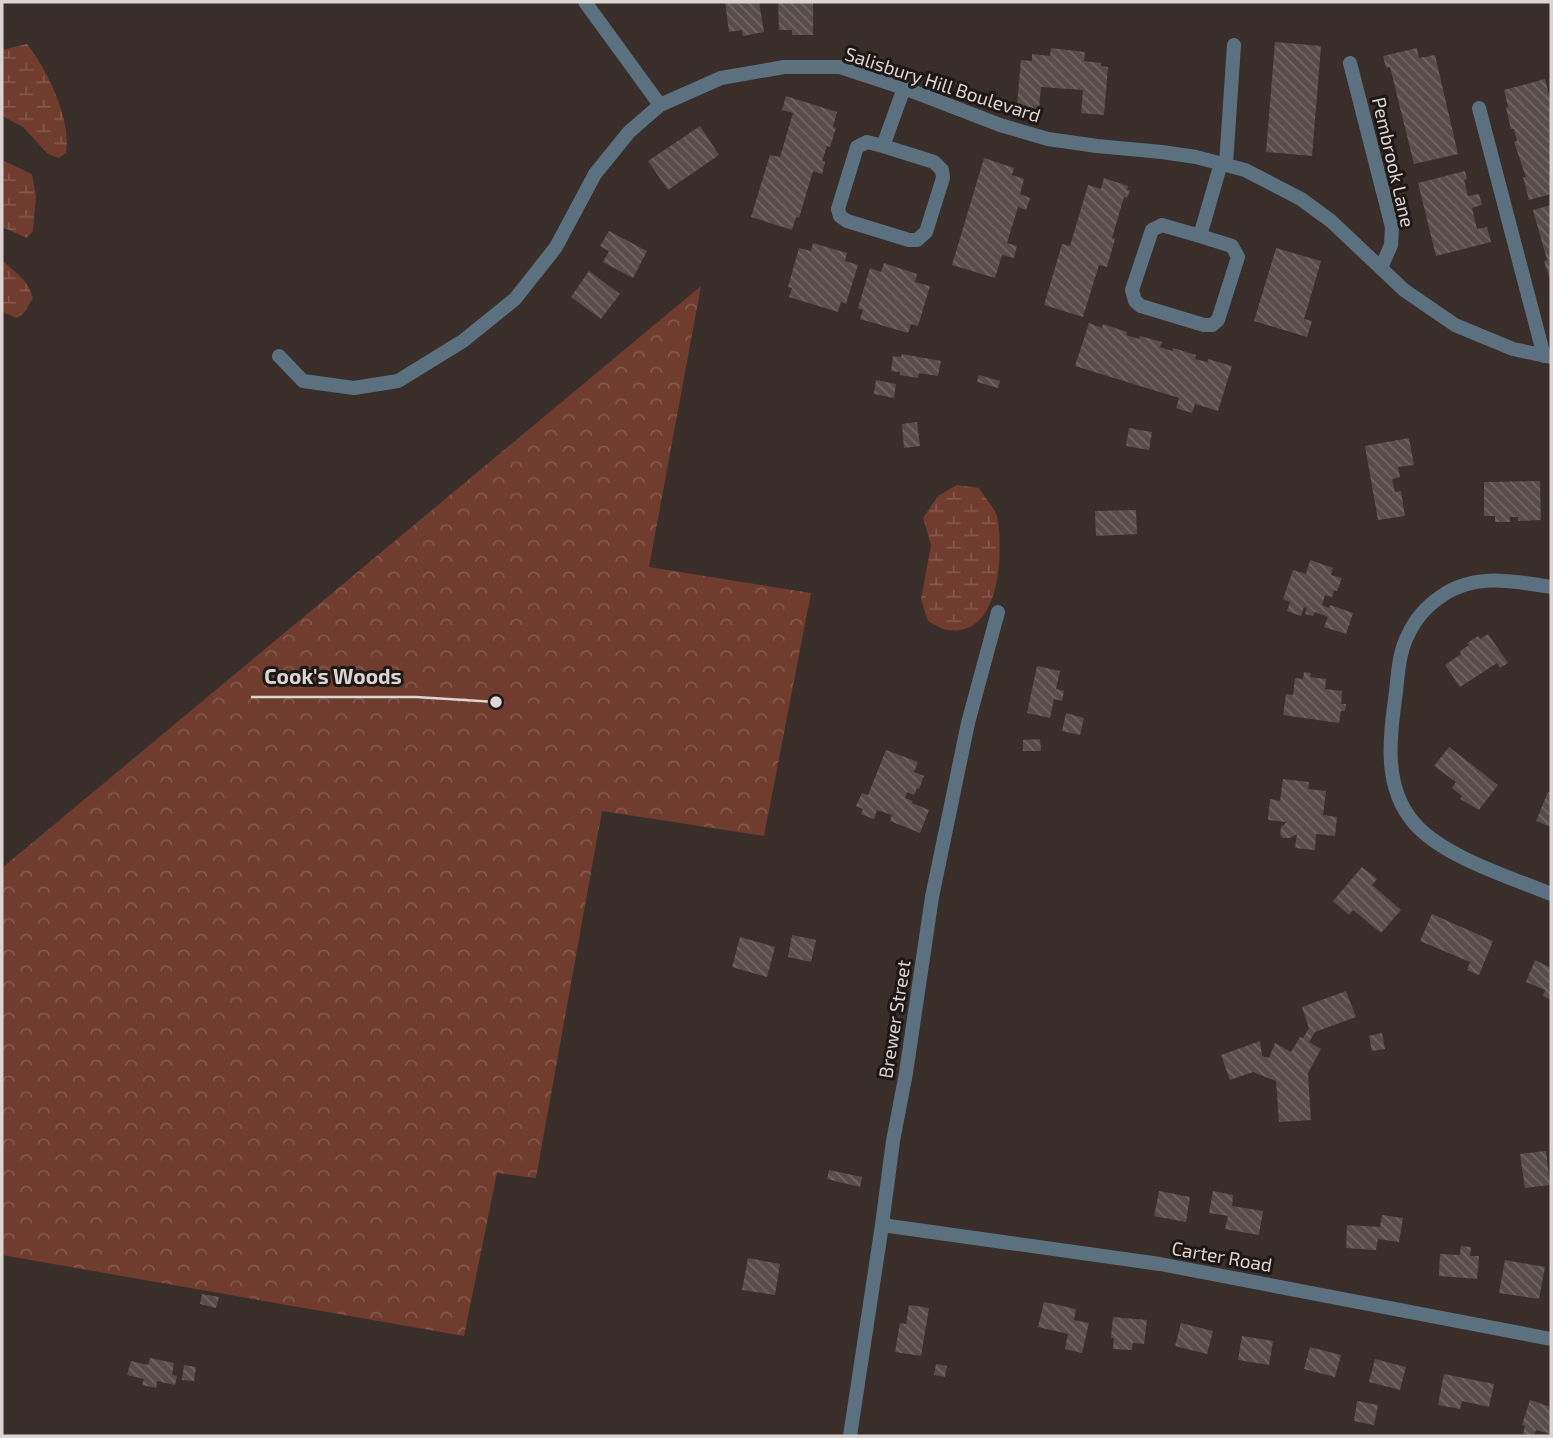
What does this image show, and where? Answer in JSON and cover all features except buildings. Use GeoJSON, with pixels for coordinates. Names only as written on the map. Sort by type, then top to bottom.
{"type":"FeatureCollection","features":[{"type":"Feature","properties":{"kind":"street"},"geometry":{"type":"LineString","coordinates":[[585,2],[660,105]]}},
{"type":"Feature","properties":{"kind":"street"},"geometry":{"type":"LineString","coordinates":[[1200,236],[1223,164],[1234,46]]}},
{"type":"Feature","properties":{"kind":"street","name":"Pembrook Lane"},"geometry":{"type":"LineString","coordinates":[[1350,63],[1392,227],[1391,245],[1381,268]]}},
{"type":"Feature","properties":{"kind":"street","name":"Salisbury Hill Boulevard"},"geometry":{"type":"LineString","coordinates":[[279,356],[303,381],[354,387],[398,381],[463,341],[515,299],[556,247],[595,174],[629,132],[660,105],[721,78],[784,66],[840,68],[904,88],[1000,125],[1048,139],[1163,152],[1245,170],[1301,199],[1355,242],[1412,296],[1455,325],[1483,339],[1547,357]]}},
{"type":"Feature","properties":{"kind":"street"},"geometry":{"type":"LineString","coordinates":[[883,146],[904,88]]}},
{"type":"Feature","properties":{"kind":"street"},"geometry":{"type":"LineString","coordinates":[[1479,108],[1547,357]]}},
{"type":"Feature","properties":{"kind":"street"},"geometry":{"type":"LineString","coordinates":[[867,142],[883,146],[934,162],[942,170],[943,178],[926,232],[917,240],[847,221],[838,213],[838,205],[857,147],[867,142]]}},
{"type":"Feature","properties":{"kind":"street"},"geometry":{"type":"LineString","coordinates":[[1163,225],[1200,236],[1229,245],[1237,253],[1238,261],[1218,320],[1212,325],[1204,325],[1141,306],[1135,301],[1132,290],[1152,230],[1163,225]]}},
{"type":"Feature","properties":{"kind":"street"},"geometry":{"type":"LineString","coordinates":[[1551,587],[1507,580],[1480,582],[1454,589],[1432,604],[1414,624],[1402,649],[1389,745],[1391,770],[1399,798],[1423,833],[1447,850],[1551,894]]}},
{"type":"Feature","properties":{"kind":"street","name":"Brewer Street"},"geometry":{"type":"LineString","coordinates":[[850,1436],[883,1225],[892,1141],[906,1073],[932,897],[968,723],[998,612]]}},
{"type":"Feature","properties":{"kind":"street","name":"Carter Road"},"geometry":{"type":"LineString","coordinates":[[883,1225],[1160,1264],[1551,1339]]}},
{"type":"Feature","properties":{"kind":"green space"},"geometry":{"type":"Polygon","coordinates":[[[27,44],[50,81],[62,111],[67,140],[66,153],[59,158],[48,154],[23,127],[2,116],[2,50],[27,44]]]}},
{"type":"Feature","properties":{"kind":"green space"},"geometry":{"type":"Polygon","coordinates":[[[2,160],[32,174],[36,196],[33,231],[27,238],[2,227],[2,160]]]}},
{"type":"Feature","properties":{"kind":"green space"},"geometry":{"type":"Polygon","coordinates":[[[2,260],[24,280],[33,298],[24,313],[17,318],[2,312],[2,260]]]}},
{"type":"Feature","properties":{"kind":"green space"},"geometry":{"type":"Polygon","coordinates":[[[701,286],[649,567],[811,593],[764,836],[602,811],[536,1178],[497,1173],[464,1336],[2,1255],[2,868],[701,286]]]}},
{"type":"Feature","properties":{"kind":"green space"},"geometry":{"type":"Polygon","coordinates":[[[957,485],[979,488],[993,508],[998,521],[1000,554],[994,591],[988,608],[978,621],[965,629],[948,630],[928,621],[921,599],[931,545],[923,518],[938,496],[957,485]]]}},
{"type":"Feature","properties":{"kind":"place","name":"Cook's Woods"},"geometry":{"type":"Point","coordinates":[496,702]}}]}
